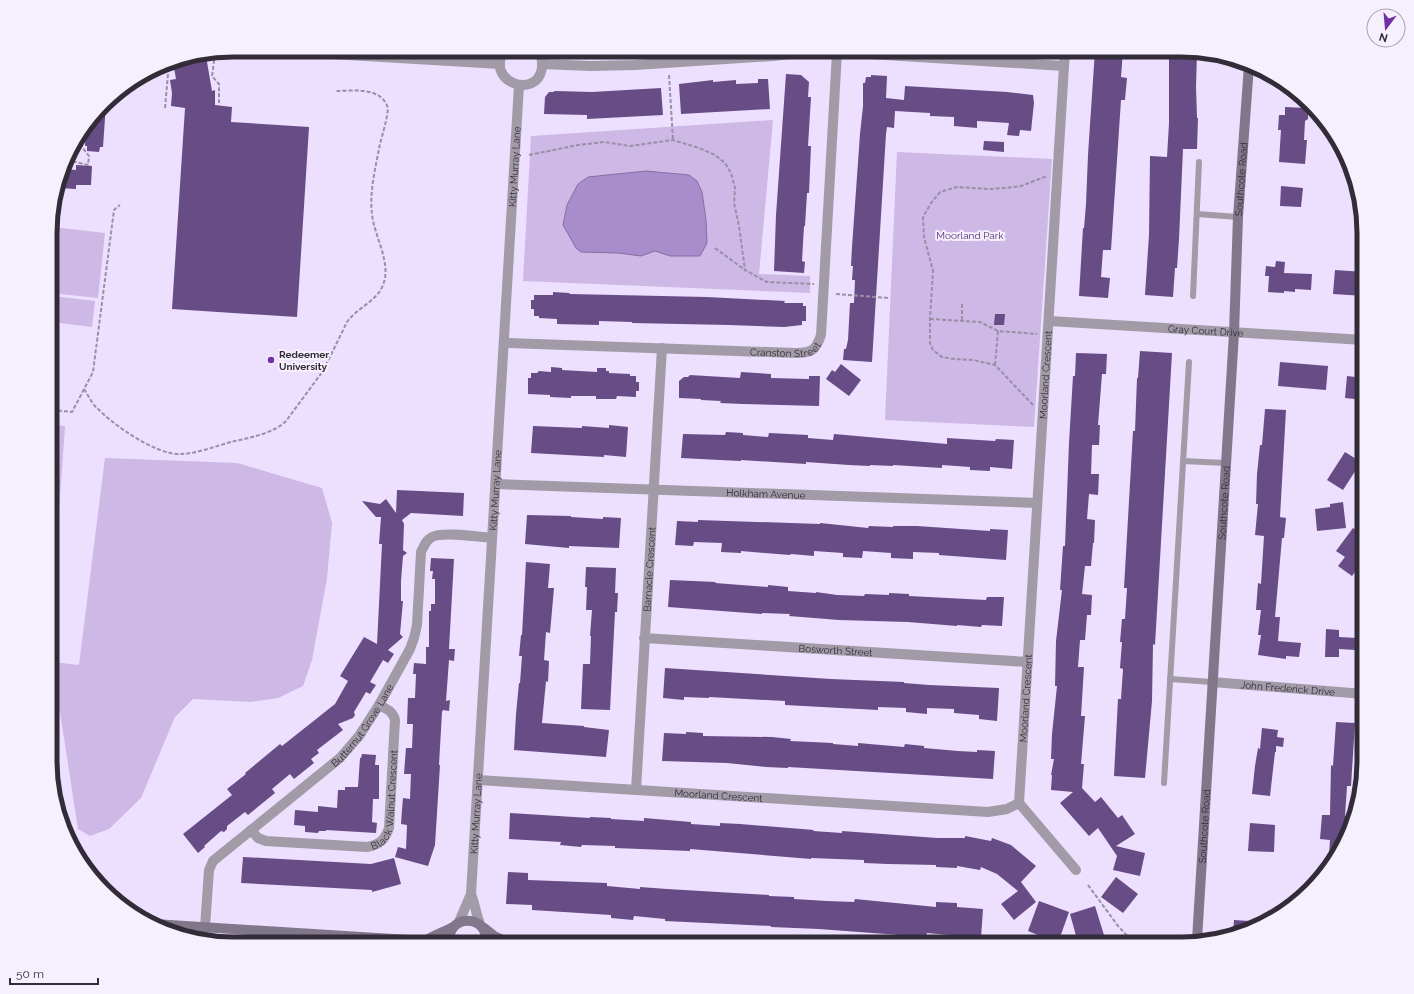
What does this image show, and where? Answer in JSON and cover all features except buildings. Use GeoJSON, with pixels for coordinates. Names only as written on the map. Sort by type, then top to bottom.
{"type":"FeatureCollection","features":[{"type":"Feature","properties":{"kind":"main road","name":"Southcote Road"},"geometry":{"type":"LineString","coordinates":[[1197,936],[1234,333],[1238,217],[1249,70]]}},
{"type":"Feature","properties":{"kind":"main road"},"geometry":{"type":"LineString","coordinates":[[432,937],[470,920],[482,926],[496,937]]}},
{"type":"Feature","properties":{"kind":"main road"},"geometry":{"type":"LineString","coordinates":[[168,925],[354,937]]}},
{"type":"Feature","properties":{"kind":"main road"},"geometry":{"type":"LineString","coordinates":[[449,937],[456,925]]}},
{"type":"Feature","properties":{"kind":"main road"},"geometry":{"type":"LineString","coordinates":[[482,926],[487,937]]}},
{"type":"Feature","properties":{"kind":"street"},"geometry":{"type":"LineString","coordinates":[[382,57],[500,64]]}},
{"type":"Feature","properties":{"kind":"street"},"geometry":{"type":"LineString","coordinates":[[501,57],[500,64],[503,76],[513,84],[520,85],[526,85],[533,82],[538,77],[541,71],[541,57]]}},
{"type":"Feature","properties":{"kind":"street"},"geometry":{"type":"LineString","coordinates":[[657,57],[657,64]]}},
{"type":"Feature","properties":{"kind":"street"},"geometry":{"type":"LineString","coordinates":[[542,64],[591,66],[657,64],[758,57]]}},
{"type":"Feature","properties":{"kind":"street","name":"Cranston Street"},"geometry":{"type":"LineString","coordinates":[[505,343],[801,353],[814,350],[821,335],[824,299],[837,57]]}},
{"type":"Feature","properties":{"kind":"street"},"geometry":{"type":"LineString","coordinates":[[918,57],[1064,66]]}},
{"type":"Feature","properties":{"kind":"street","name":"Moorland Crescent"},"geometry":{"type":"LineString","coordinates":[[478,780],[988,812],[1008,809],[1019,803],[1065,57]]}},
{"type":"Feature","properties":{"kind":"street","name":"Kitty Murray Lane"},"geometry":{"type":"LineString","coordinates":[[456,925],[471,894],[520,85]]}},
{"type":"Feature","properties":{"kind":"street","name":"Gray Court Drive"},"geometry":{"type":"LineString","coordinates":[[1049,321],[1357,340]]}},
{"type":"Feature","properties":{"kind":"street","name":"Barnacle Crescent"},"geometry":{"type":"LineString","coordinates":[[636,790],[662,348]]}},
{"type":"Feature","properties":{"kind":"street","name":"Holkham Avenue"},"geometry":{"type":"LineString","coordinates":[[496,484],[1037,503]]}},
{"type":"Feature","properties":{"kind":"street","name":"Butternut Grove Lane"},"geometry":{"type":"LineString","coordinates":[[205,927],[209,870],[213,861],[340,758],[358,736],[378,705],[410,649],[414,638],[417,625],[421,552],[425,543],[432,537],[441,534],[492,538]]}},
{"type":"Feature","properties":{"kind":"street","name":"Bosworth Street"},"geometry":{"type":"LineString","coordinates":[[644,638],[1028,662]]}},
{"type":"Feature","properties":{"kind":"street","name":"John Frederick Drive"},"geometry":{"type":"LineString","coordinates":[[1212,682],[1357,693]]}},
{"type":"Feature","properties":{"kind":"street","name":"Black Walnut Crescent"},"geometry":{"type":"LineString","coordinates":[[251,830],[258,838],[266,841],[367,847],[376,846],[382,842],[389,828],[395,720],[394,715],[391,712],[378,705]]}},
{"type":"Feature","properties":{"kind":"street"},"geometry":{"type":"LineString","coordinates":[[1019,803],[1076,870]]}},
{"type":"Feature","properties":{"kind":"street","name":"Kitty Murray Lane"},"geometry":{"type":"LineString","coordinates":[[471,894],[482,926]]}},
{"type":"Feature","properties":{"kind":"lane"},"geometry":{"type":"LineString","coordinates":[[1193,296],[1199,162]]}},
{"type":"Feature","properties":{"kind":"lane"},"geometry":{"type":"LineString","coordinates":[[1196,214],[1238,217]]}},
{"type":"Feature","properties":{"kind":"lane"},"geometry":{"type":"LineString","coordinates":[[1164,783],[1189,362]]}},
{"type":"Feature","properties":{"kind":"lane"},"geometry":{"type":"LineString","coordinates":[[1183,461],[1226,463]]}},
{"type":"Feature","properties":{"kind":"lane"},"geometry":{"type":"LineString","coordinates":[[1170,679],[1212,682]]}},
{"type":"Feature","properties":{"kind":"path"},"geometry":{"type":"LineString","coordinates":[[214,58],[212,76],[219,84],[219,103]]}},
{"type":"Feature","properties":{"kind":"path"},"geometry":{"type":"LineString","coordinates":[[166,108],[169,69]]}},
{"type":"Feature","properties":{"kind":"path"},"geometry":{"type":"LineString","coordinates":[[669,74],[673,140]]}},
{"type":"Feature","properties":{"kind":"path"},"geometry":{"type":"LineString","coordinates":[[84,390],[99,411],[124,430],[153,447],[173,454],[192,452],[244,439],[273,430],[286,422],[322,371],[347,322],[352,315],[377,295],[385,279],[382,255],[371,212],[374,181],[388,108],[386,102],[380,96],[370,92],[335,91]]}},
{"type":"Feature","properties":{"kind":"path"},"geometry":{"type":"LineString","coordinates":[[529,155],[578,145],[604,142],[630,146],[673,140],[699,148],[715,155],[724,163],[731,173],[735,188],[734,202],[745,270]]}},
{"type":"Feature","properties":{"kind":"path"},"geometry":{"type":"LineString","coordinates":[[72,161],[88,165],[89,156],[82,147],[82,143]]}},
{"type":"Feature","properties":{"kind":"path"},"geometry":{"type":"LineString","coordinates":[[1033,406],[995,365],[973,360],[942,357],[933,350],[930,342],[930,319],[933,271],[924,236],[923,217],[931,202],[940,192],[958,187],[988,189],[1021,186],[1057,172]]}},
{"type":"Feature","properties":{"kind":"path"},"geometry":{"type":"LineString","coordinates":[[57,410],[72,412],[93,372],[114,210],[120,205]]}},
{"type":"Feature","properties":{"kind":"path"},"geometry":{"type":"LineString","coordinates":[[715,248],[745,270],[767,282],[815,284]]}},
{"type":"Feature","properties":{"kind":"path"},"geometry":{"type":"LineString","coordinates":[[836,294],[889,298]]}},
{"type":"Feature","properties":{"kind":"path"},"geometry":{"type":"LineString","coordinates":[[962,304],[962,321]]}},
{"type":"Feature","properties":{"kind":"path"},"geometry":{"type":"LineString","coordinates":[[930,319],[980,322],[998,331],[1040,334]]}},
{"type":"Feature","properties":{"kind":"path"},"geometry":{"type":"LineString","coordinates":[[995,365],[998,331]]}},
{"type":"Feature","properties":{"kind":"path"},"geometry":{"type":"LineString","coordinates":[[1088,885],[1118,926],[1128,937]]}},
{"type":"Feature","properties":{"kind":"path"},"geometry":{"type":"LineString","coordinates":[[1146,937],[1153,935],[1164,937]]}},
{"type":"Feature","properties":{"kind":"green space"},"geometry":{"type":"Polygon","coordinates":[[[773,120],[759,274],[810,276],[810,293],[523,281],[531,136],[773,120]]]}},
{"type":"Feature","properties":{"kind":"green space","name":"Moorland Park"},"geometry":{"type":"Polygon","coordinates":[[[897,152],[1052,159],[1034,427],[885,420],[897,152]]]}},
{"type":"Feature","properties":{"kind":"green space"},"geometry":{"type":"Polygon","coordinates":[[[57,228],[105,233],[98,298],[57,294],[57,228]]]}},
{"type":"Feature","properties":{"kind":"green space"},"geometry":{"type":"Polygon","coordinates":[[[57,297],[95,301],[92,327],[57,323],[57,297]]]}},
{"type":"Feature","properties":{"kind":"green space"},"geometry":{"type":"Polygon","coordinates":[[[57,425],[65,426],[57,539],[57,425]]]}},
{"type":"Feature","properties":{"kind":"green space"},"geometry":{"type":"Polygon","coordinates":[[[105,458],[237,463],[322,488],[332,523],[327,578],[312,660],[303,686],[278,698],[250,702],[193,699],[175,717],[141,798],[109,829],[90,836],[78,829],[60,712],[57,710],[57,663],[79,665],[105,458]]]}},
{"type":"Feature","properties":{"kind":"shaded area"},"geometry":{"type":"Polygon","coordinates":[[[646,171],[689,175],[697,181],[702,192],[706,220],[707,243],[700,256],[670,256],[655,251],[641,256],[618,253],[581,252],[576,248],[563,225],[567,205],[578,184],[588,177],[646,171]]]}},
{"type":"Feature","properties":{"kind":"place","name":"Redeemer University"},"geometry":{"type":"Point","coordinates":[271,360]}}]}
